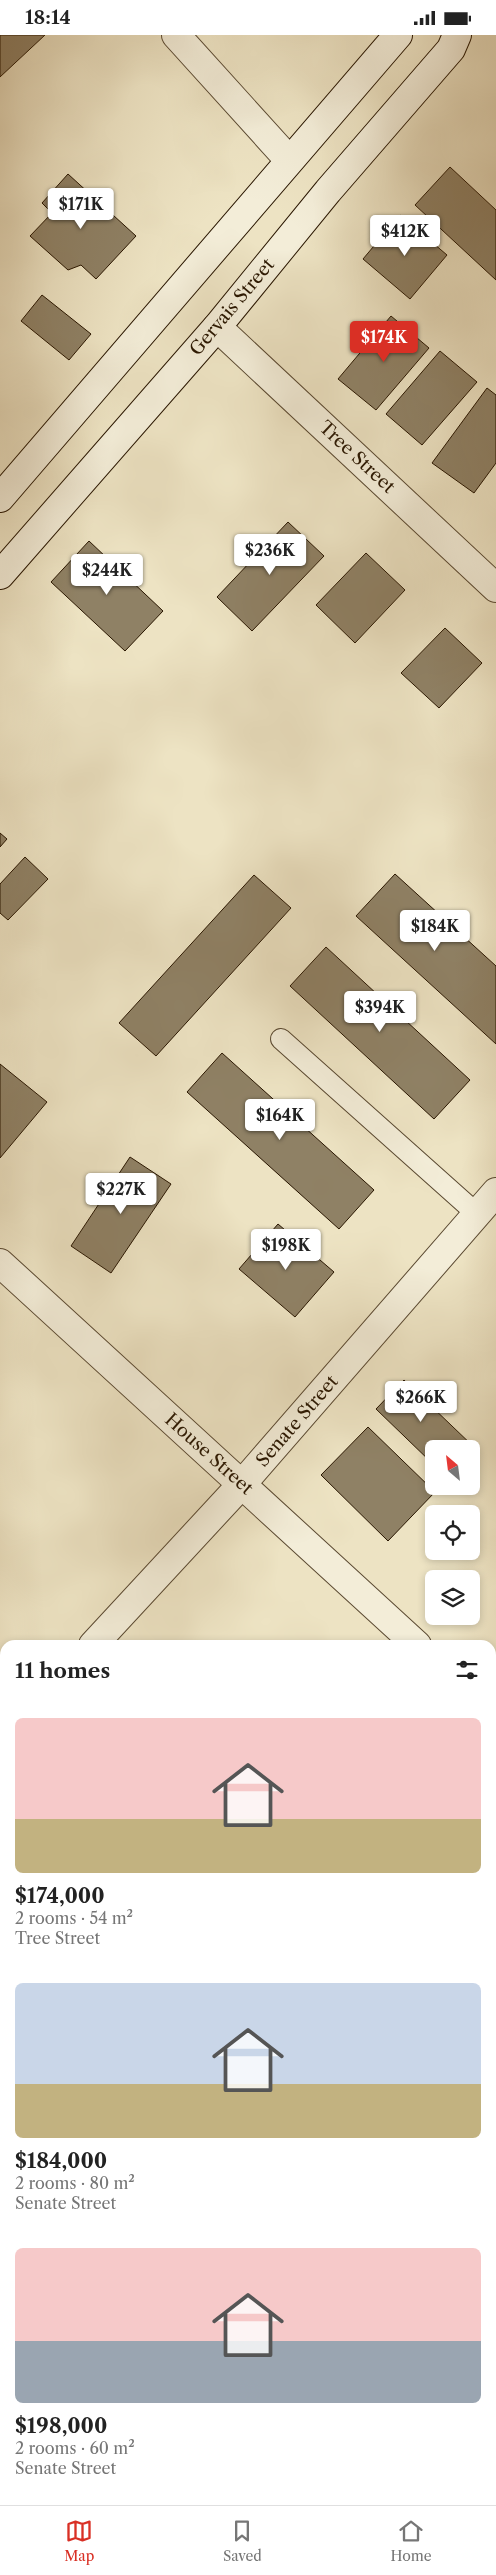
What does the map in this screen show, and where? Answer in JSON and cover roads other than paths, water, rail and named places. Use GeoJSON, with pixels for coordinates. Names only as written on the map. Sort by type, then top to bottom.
{"type":"FeatureCollection","features":[{"type":"Feature","properties":{"kind":"street"},"geometry":{"type":"LineString","coordinates":[[176,35],[289,159]]}},
{"type":"Feature","properties":{"kind":"street"},"geometry":{"type":"LineString","coordinates":[[0,498],[289,159],[398,35]]}},
{"type":"Feature","properties":{"kind":"street","name":"Gervais Street"},"geometry":{"type":"LineString","coordinates":[[0,575],[217,327],[328,191],[451,49],[457,35]]}},
{"type":"Feature","properties":{"kind":"street","name":"Tree Street"},"geometry":{"type":"LineString","coordinates":[[217,327],[496,588]]}},
{"type":"Feature","properties":{"kind":"street","name":"Senate Street"},"geometry":{"type":"LineString","coordinates":[[98,1640],[242,1484],[496,1192]]}},
{"type":"Feature","properties":{"kind":"street","name":"House Street"},"geometry":{"type":"LineString","coordinates":[[0,1263],[412,1640]]}},
{"type":"Feature","properties":{"kind":"lane"},"geometry":{"type":"LineString","coordinates":[[281,1039],[477,1214]]}}]}
